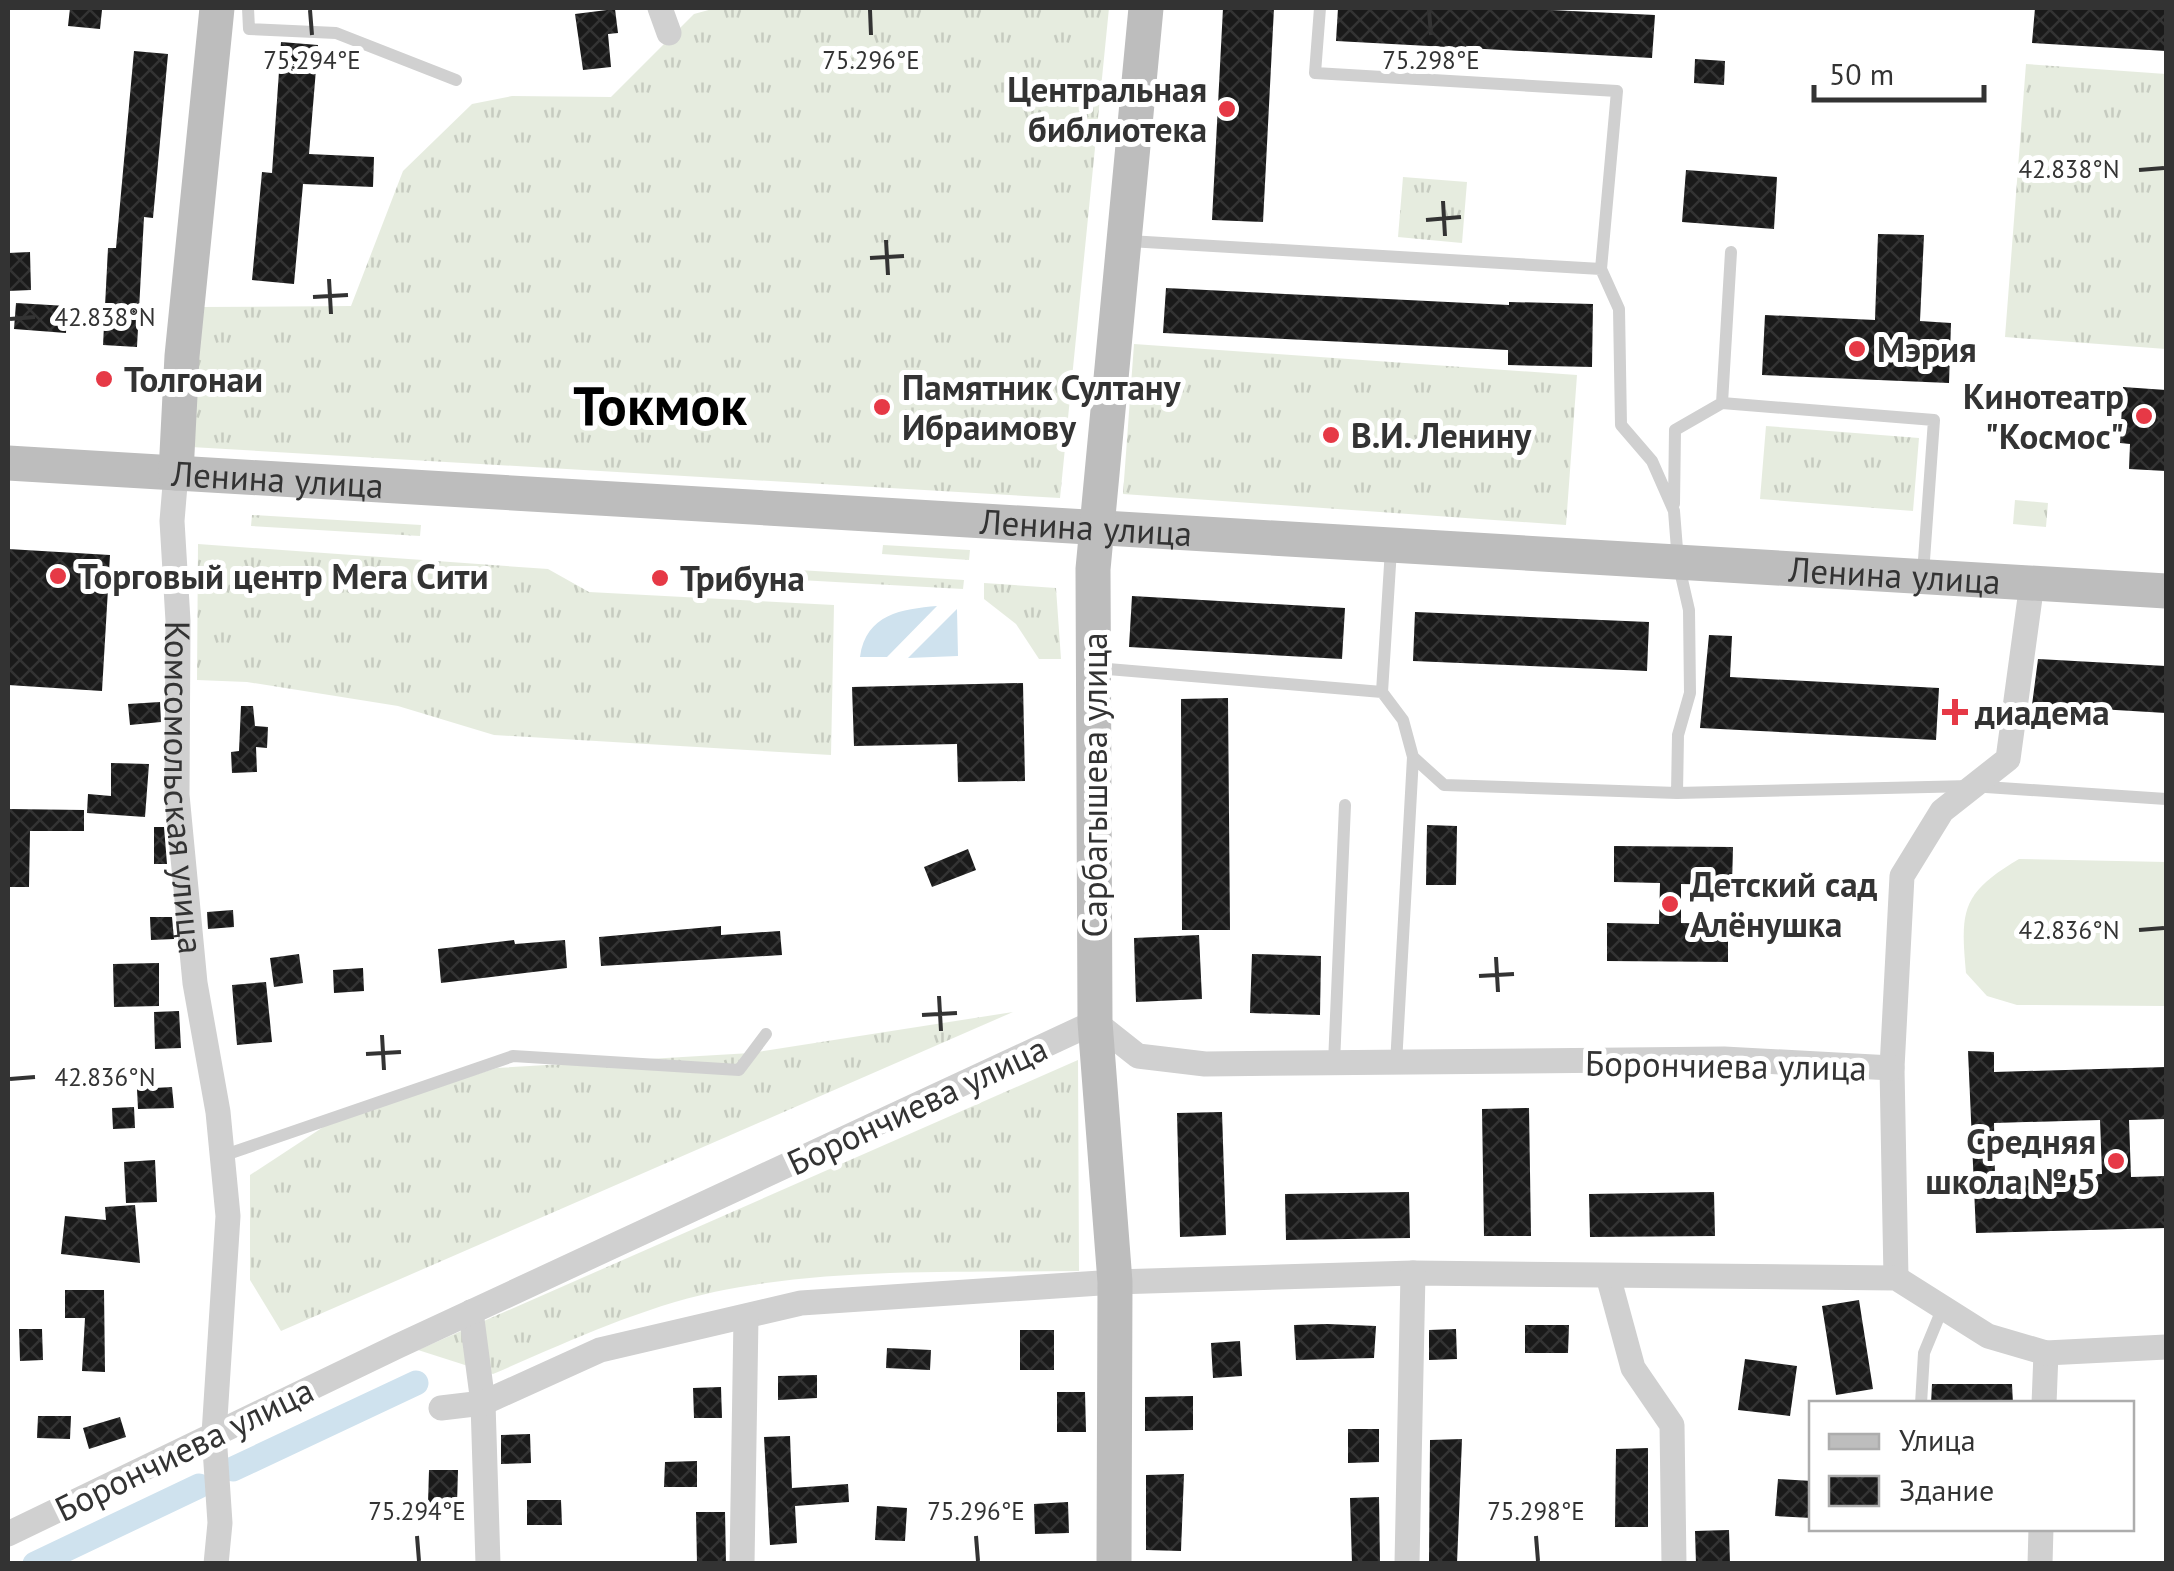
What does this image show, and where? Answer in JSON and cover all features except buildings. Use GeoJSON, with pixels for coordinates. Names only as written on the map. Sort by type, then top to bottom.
{"type":"FeatureCollection","features":[{"type":"Feature","properties":{"kind":"main road","name":"Комсомольская улица"},"geometry":{"type":"LineString","coordinates":[[176,474],[182,356],[217,8]]}},
{"type":"Feature","properties":{"kind":"main road","name":"Сарбагышева улица"},"geometry":{"type":"LineString","coordinates":[[1114,1564],[1115,1282],[1095,1022],[1094,668],[1097,528],[1146,8]]}},
{"type":"Feature","properties":{"kind":"main road","name":"Ленина улица"},"geometry":{"type":"LineString","coordinates":[[8,463],[2166,591]]}},
{"type":"Feature","properties":{"kind":"street"},"geometry":{"type":"LineString","coordinates":[[660,8],[669,32]]}},
{"type":"Feature","properties":{"kind":"street","name":"Комсомольская улица"},"geometry":{"type":"LineString","coordinates":[[176,474],[172,521],[178,621],[177,795],[195,984],[228,1216],[214,1434],[220,1523],[216,1564]]}},
{"type":"Feature","properties":{"kind":"street"},"geometry":{"type":"LineString","coordinates":[[1896,1278],[1892,1068],[1902,876],[1942,811],[2008,759],[2032,583]]}},
{"type":"Feature","properties":{"kind":"street","name":"Борончиева улица"},"geometry":{"type":"LineString","coordinates":[[8,1534],[471,1312],[1095,1022],[1138,1056],[1205,1064],[1724,1058],[1892,1068]]}},
{"type":"Feature","properties":{"kind":"street"},"geometry":{"type":"LineString","coordinates":[[1407,1564],[1413,1273]]}},
{"type":"Feature","properties":{"kind":"street"},"geometry":{"type":"LineString","coordinates":[[441,1408],[483,1403],[600,1350],[801,1303],[1115,1282],[1413,1273],[1896,1278],[1988,1336],[2046,1353],[2166,1347]]}},
{"type":"Feature","properties":{"kind":"street"},"geometry":{"type":"LineString","coordinates":[[1608,1276],[1633,1368],[1672,1425],[1674,1564]]}},
{"type":"Feature","properties":{"kind":"street"},"geometry":{"type":"LineString","coordinates":[[471,1312],[483,1403],[488,1564]]}},
{"type":"Feature","properties":{"kind":"street"},"geometry":{"type":"LineString","coordinates":[[742,1564],[746,1317]]}},
{"type":"Feature","properties":{"kind":"street"},"geometry":{"type":"LineString","coordinates":[[2044,1401],[2046,1353]]}},
{"type":"Feature","properties":{"kind":"street"},"geometry":{"type":"LineString","coordinates":[[2040,1564],[2041,1531]]}},
{"type":"Feature","properties":{"kind":"lane"},"geometry":{"type":"LineString","coordinates":[[248,8],[248,29],[336,33],[456,80]]}},
{"type":"Feature","properties":{"kind":"lane"},"geometry":{"type":"LineString","coordinates":[[1320,8],[1315,73],[1617,91],[1601,268],[1618,310],[1622,425],[1652,461],[1674,511]]}},
{"type":"Feature","properties":{"kind":"lane"},"geometry":{"type":"LineString","coordinates":[[1124,241],[1601,268]]}},
{"type":"Feature","properties":{"kind":"lane"},"geometry":{"type":"LineString","coordinates":[[1722,403],[1731,252]]}},
{"type":"Feature","properties":{"kind":"lane"},"geometry":{"type":"LineString","coordinates":[[1677,794],[1678,735],[1690,694],[1690,610],[1678,562],[1674,430],[1722,403],[1934,420],[1923,577]]}},
{"type":"Feature","properties":{"kind":"lane"},"geometry":{"type":"LineString","coordinates":[[1391,545],[1382,692],[1403,720],[1413,757],[1396,1064]]}},
{"type":"Feature","properties":{"kind":"lane"},"geometry":{"type":"LineString","coordinates":[[1094,668],[1382,692]]}},
{"type":"Feature","properties":{"kind":"lane"},"geometry":{"type":"LineString","coordinates":[[1413,757],[1444,785],[1677,794],[1971,786],[2166,799]]}},
{"type":"Feature","properties":{"kind":"lane"},"geometry":{"type":"LineString","coordinates":[[1334,1064],[1345,804]]}},
{"type":"Feature","properties":{"kind":"lane"},"geometry":{"type":"LineString","coordinates":[[222,1156],[513,1056],[739,1070],[766,1034]]}},
{"type":"Feature","properties":{"kind":"lane"},"geometry":{"type":"LineString","coordinates":[[1921,1401],[1924,1352],[1943,1307]]}},
{"type":"Feature","properties":{"kind":"green space"},"geometry":{"type":"Polygon","coordinates":[[[716,8],[1109,8],[1060,498],[191,447],[202,307],[351,306],[403,171],[472,104],[512,96],[611,97],[694,14],[716,8]]]}},
{"type":"Feature","properties":{"kind":"green space"},"geometry":{"type":"Polygon","coordinates":[[[2026,64],[2166,74],[2166,349],[2005,337],[2026,64]]]}},
{"type":"Feature","properties":{"kind":"green space"},"geometry":{"type":"Polygon","coordinates":[[[1403,177],[1467,182],[1462,243],[1398,237],[1403,177]]]}},
{"type":"Feature","properties":{"kind":"green space"},"geometry":{"type":"Polygon","coordinates":[[[1134,344],[1577,375],[1566,525],[1123,494],[1134,344]]]}},
{"type":"Feature","properties":{"kind":"green space"},"geometry":{"type":"Polygon","coordinates":[[[1766,426],[1919,438],[1913,511],[1760,499],[1766,426]]]}},
{"type":"Feature","properties":{"kind":"green space"},"geometry":{"type":"Polygon","coordinates":[[[2015,500],[2048,503],[2046,527],[2013,524],[2015,500]]]}},
{"type":"Feature","properties":{"kind":"green space"},"geometry":{"type":"Polygon","coordinates":[[[252,515],[421,525],[420,536],[251,526],[252,515]]]}},
{"type":"Feature","properties":{"kind":"green space"},"geometry":{"type":"Polygon","coordinates":[[[198,544],[548,569],[589,592],[834,605],[831,755],[494,735],[398,706],[247,682],[197,680],[198,544]]]}},
{"type":"Feature","properties":{"kind":"green space"},"geometry":{"type":"Polygon","coordinates":[[[883,545],[970,550],[969,560],[882,554],[883,545]]]}},
{"type":"Feature","properties":{"kind":"green space"},"geometry":{"type":"Polygon","coordinates":[[[782,569],[964,580],[963,589],[781,579],[782,569]]]}},
{"type":"Feature","properties":{"kind":"green space"},"geometry":{"type":"Polygon","coordinates":[[[984,583],[1056,588],[1061,659],[1039,659],[1016,624],[984,599],[984,583]]]}},
{"type":"Feature","properties":{"kind":"green space"},"geometry":{"type":"Polygon","coordinates":[[[2019,859],[2166,862],[2166,1006],[2017,1005],[1987,996],[1966,973],[1965,918],[1976,893],[1986,882],[2019,859]]]}},
{"type":"Feature","properties":{"kind":"green space"},"geometry":{"type":"Polygon","coordinates":[[[1013,1012],[281,1331],[250,1280],[250,1175],[337,1118],[497,1068],[751,1053],[1013,1012]]]}},
{"type":"Feature","properties":{"kind":"green space"},"geometry":{"type":"Polygon","coordinates":[[[1078,1060],[1079,1271],[896,1273],[759,1284],[657,1308],[493,1374],[418,1350],[1078,1060]]]}},
{"type":"Feature","properties":{"kind":"water"},"geometry":{"type":"Polygon","coordinates":[[[937,606],[887,657],[860,657],[870,631],[888,616],[937,606]]]}},
{"type":"Feature","properties":{"kind":"water"},"geometry":{"type":"Polygon","coordinates":[[[957,609],[958,656],[908,658],[957,609]]]}},
{"type":"Feature","properties":{"kind":"waterway"},"geometry":{"type":"LineString","coordinates":[[233,1469],[416,1383]]}},
{"type":"Feature","properties":{"kind":"waterway"},"geometry":{"type":"LineString","coordinates":[[35,1564],[199,1486]]}},
{"type":"Feature","properties":{"kind":"place","name":"Центральная библиотека"},"geometry":{"type":"Point","coordinates":[1227,109]}},
{"type":"Feature","properties":{"kind":"place","name":"Мэрия"},"geometry":{"type":"Point","coordinates":[1857,349]}},
{"type":"Feature","properties":{"kind":"place","name":"Толгонаи"},"geometry":{"type":"Point","coordinates":[104,379]}},
{"type":"Feature","properties":{"kind":"place","name":"Памятник Султану Ибраимову"},"geometry":{"type":"Point","coordinates":[882,407]}},
{"type":"Feature","properties":{"kind":"place","name":"Кинотеатр \"Космос\""},"geometry":{"type":"Point","coordinates":[2144,416]}},
{"type":"Feature","properties":{"kind":"place","name":"В.И. Ленину"},"geometry":{"type":"Point","coordinates":[1331,435]}},
{"type":"Feature","properties":{"kind":"place","name":"Торговый центр Мега Сити"},"geometry":{"type":"Point","coordinates":[58,576]}},
{"type":"Feature","properties":{"kind":"place","name":"Трибуна"},"geometry":{"type":"Point","coordinates":[660,578]}},
{"type":"Feature","properties":{"kind":"place","name":"диадема"},"geometry":{"type":"Point","coordinates":[1955,712]}},
{"type":"Feature","properties":{"kind":"place","name":"Детский сад Алёнушка"},"geometry":{"type":"Point","coordinates":[1670,904]}},
{"type":"Feature","properties":{"kind":"place","name":"Средняя школа № 5"},"geometry":{"type":"Point","coordinates":[2116,1161]}},
{"type":"Feature","properties":{"kind":"district","name":"Токмок"},"geometry":{"type":"Point","coordinates":[660,404]}}]}
